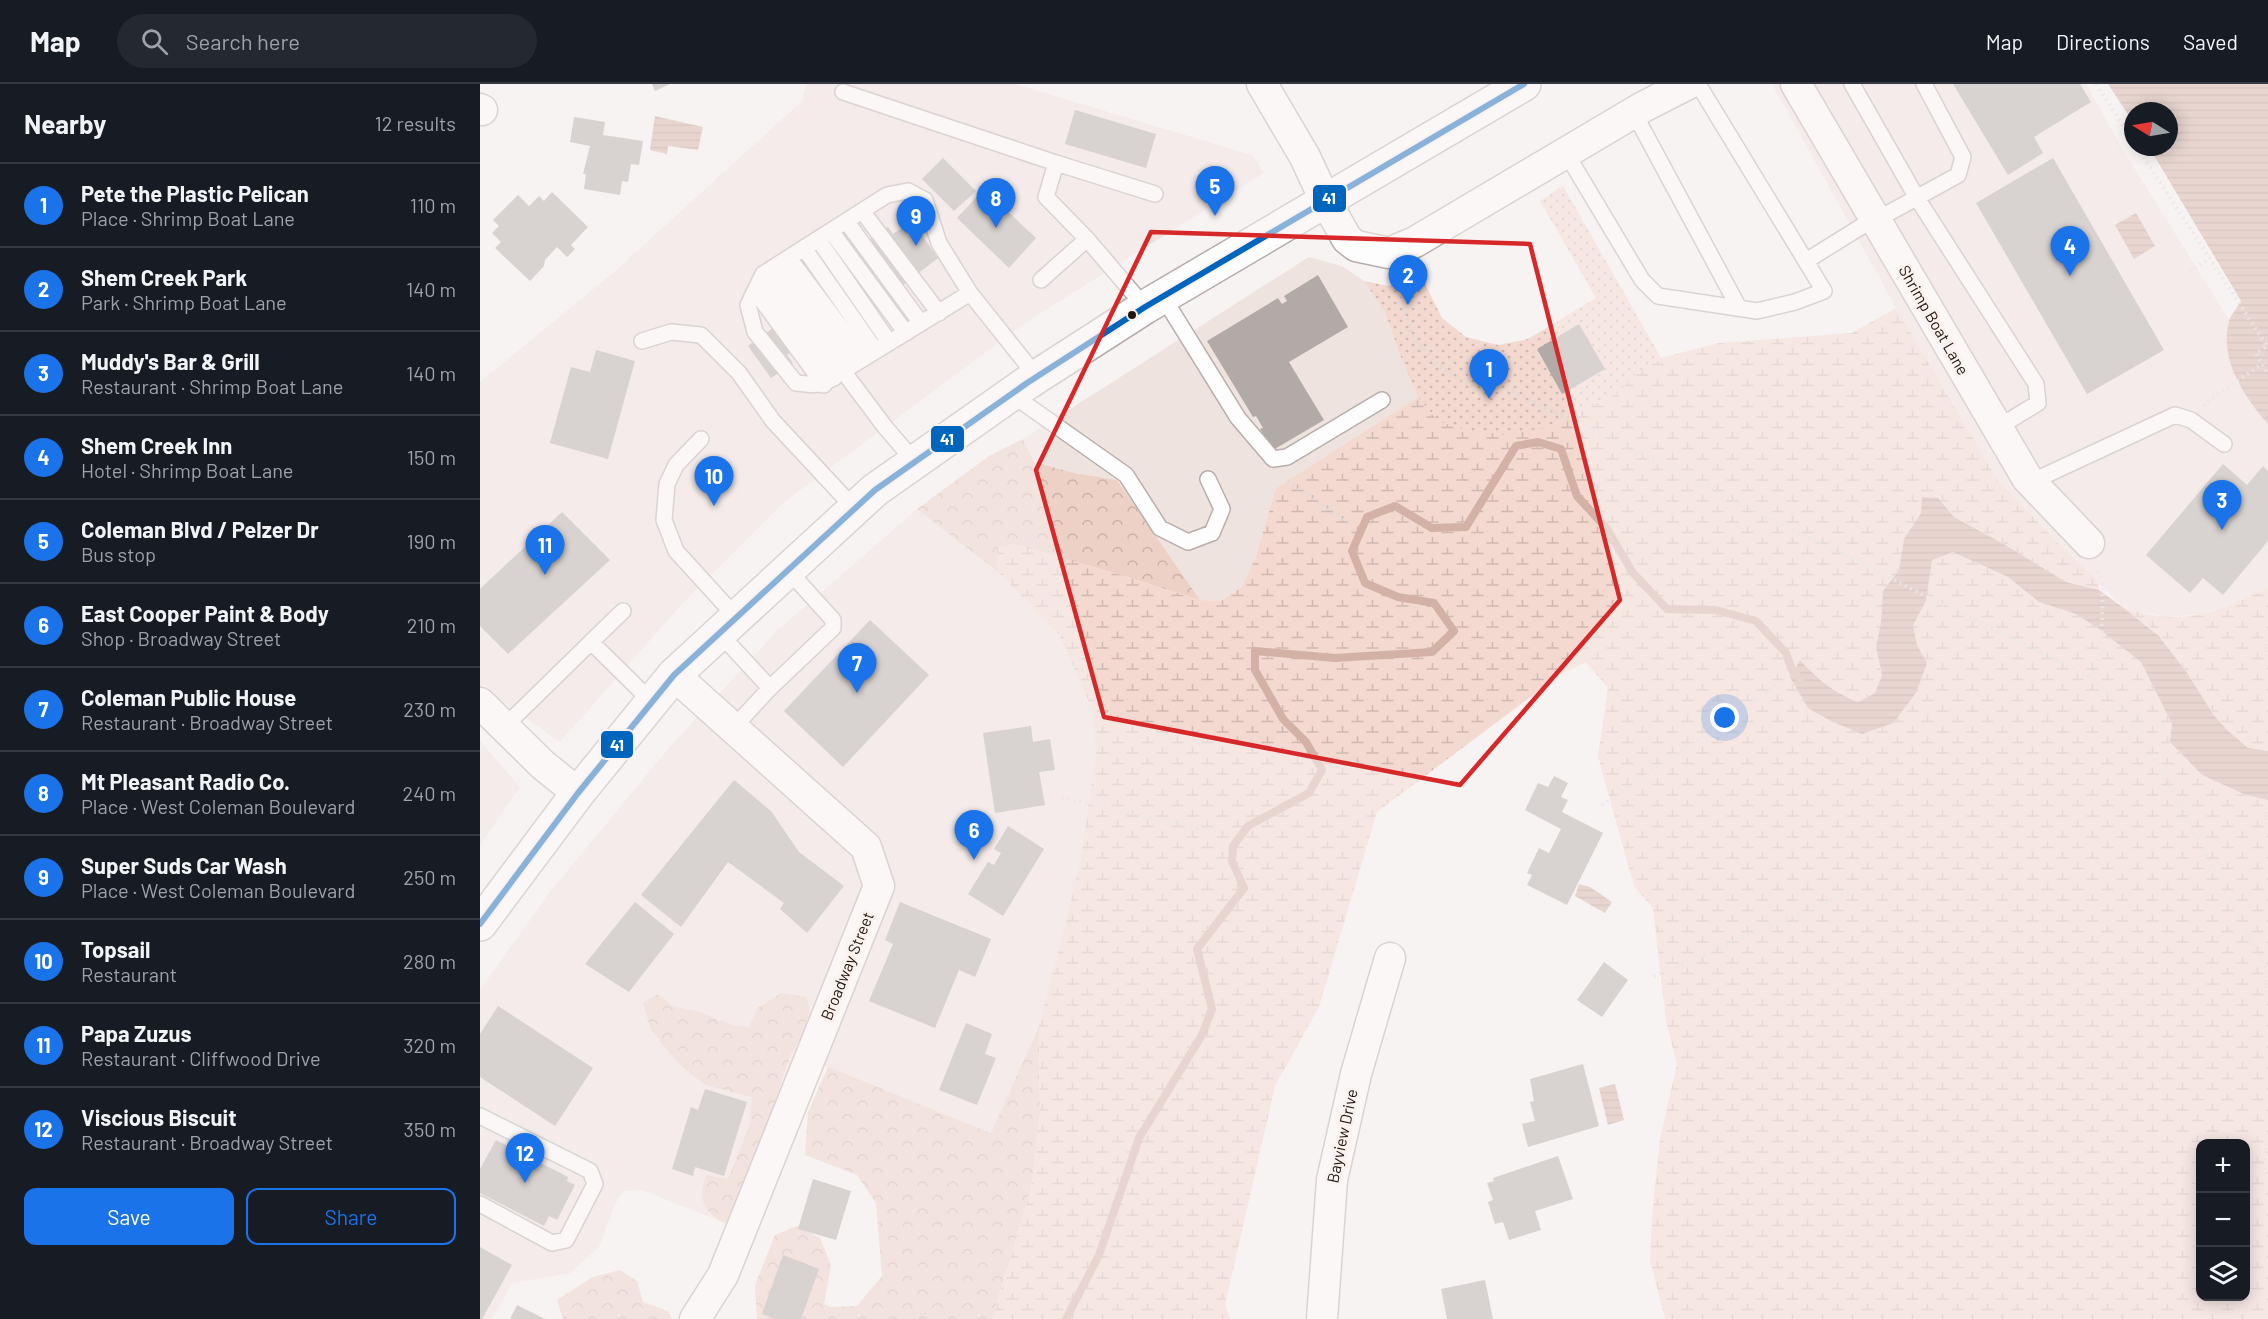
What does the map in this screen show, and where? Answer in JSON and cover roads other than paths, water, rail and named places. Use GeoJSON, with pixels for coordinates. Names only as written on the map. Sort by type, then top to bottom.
{"type":"FeatureCollection","features":[{"type":"Feature","properties":{"kind":"main road"},"geometry":{"type":"LineString","coordinates":[[480,924],[578,793],[674,675],[875,490],[1024,385],[1154,302],[1524,84]]}},
{"type":"Feature","properties":{"kind":"street"},"geometry":{"type":"LineString","coordinates":[[1262,84],[1305,157],[1325,200],[1347,239],[1356,246],[1389,253],[1415,242],[1634,113],[1688,84]]}},
{"type":"Feature","properties":{"kind":"street","name":"Shrimp Boat Lane"},"geometry":{"type":"LineString","coordinates":[[1796,84],[1997,428],[2031,482],[2089,543]]}},
{"type":"Feature","properties":{"kind":"street","name":"Broadway Street"},"geometry":{"type":"LineString","coordinates":[[674,675],[866,847],[879,886],[723,1275],[695,1319]]}},
{"type":"Feature","properties":{"kind":"street"},"geometry":{"type":"LineString","coordinates":[[480,703],[543,765],[578,793]]}},
{"type":"Feature","properties":{"kind":"street","name":"Bayview Drive"},"geometry":{"type":"LineString","coordinates":[[1322,1319],[1332,1180],[1356,1074],[1390,958]]}},
{"type":"Feature","properties":{"kind":"lane"},"geometry":{"type":"LineString","coordinates":[[1566,153],[1642,280],[1658,296],[1756,311],[1795,302],[1824,291],[1698,84]]}},
{"type":"Feature","properties":{"kind":"lane"},"geometry":{"type":"LineString","coordinates":[[1852,84],[1917,198],[2036,384],[2038,403],[1997,428]]}},
{"type":"Feature","properties":{"kind":"lane"},"geometry":{"type":"LineString","coordinates":[[1806,261],[1875,219],[1958,175],[1963,158],[1924,84]]}},
{"type":"Feature","properties":{"kind":"lane"},"geometry":{"type":"LineString","coordinates":[[843,92],[1155,194]]}},
{"type":"Feature","properties":{"kind":"lane"},"geometry":{"type":"LineString","coordinates":[[1634,113],[1739,308]]}},
{"type":"Feature","properties":{"kind":"lane"},"geometry":{"type":"LineString","coordinates":[[1056,163],[1046,197],[1154,302],[1238,418],[1273,459],[1287,457],[1382,400]]}},
{"type":"Feature","properties":{"kind":"lane"},"geometry":{"type":"LineString","coordinates":[[970,293],[854,364],[796,383],[755,332],[748,305],[770,273],[804,248],[887,195],[908,191],[925,200],[939,243],[970,293],[1024,385],[1126,475],[1160,528],[1188,542],[1212,533],[1222,509],[1208,479]]}},
{"type":"Feature","properties":{"kind":"lane"},"geometry":{"type":"LineString","coordinates":[[862,211],[939,313]]}},
{"type":"Feature","properties":{"kind":"lane"},"geometry":{"type":"LineString","coordinates":[[846,221],[921,323]]}},
{"type":"Feature","properties":{"kind":"lane"},"geometry":{"type":"LineString","coordinates":[[831,231],[906,333]]}},
{"type":"Feature","properties":{"kind":"lane"},"geometry":{"type":"LineString","coordinates":[[818,239],[854,364]]}},
{"type":"Feature","properties":{"kind":"lane"},"geometry":{"type":"LineString","coordinates":[[1041,280],[1087,239]]}},
{"type":"Feature","properties":{"kind":"lane"},"geometry":{"type":"LineString","coordinates":[[804,248],[854,364],[885,427],[915,462]]}},
{"type":"Feature","properties":{"kind":"lane"},"geometry":{"type":"LineString","coordinates":[[770,273],[854,364]]}},
{"type":"Feature","properties":{"kind":"lane"},"geometry":{"type":"LineString","coordinates":[[770,273],[854,364]]}},
{"type":"Feature","properties":{"kind":"lane"},"geometry":{"type":"LineString","coordinates":[[770,273],[854,364]]}},
{"type":"Feature","properties":{"kind":"lane"},"geometry":{"type":"LineString","coordinates":[[642,341],[671,332],[701,335],[740,373],[773,421],[855,509]]}},
{"type":"Feature","properties":{"kind":"lane"},"geometry":{"type":"LineString","coordinates":[[2031,482],[2175,415],[2191,420],[2224,444]]}},
{"type":"Feature","properties":{"kind":"lane"},"geometry":{"type":"LineString","coordinates":[[701,439],[676,465],[667,484],[664,520],[676,551],[770,688]]}},
{"type":"Feature","properties":{"kind":"lane"},"geometry":{"type":"LineString","coordinates":[[734,728],[770,688],[833,628],[833,620],[788,570]]}},
{"type":"Feature","properties":{"kind":"lane"},"geometry":{"type":"LineString","coordinates":[[503,728],[622,611]]}},
{"type":"Feature","properties":{"kind":"lane"},"geometry":{"type":"LineString","coordinates":[[591,642],[652,702]]}},
{"type":"Feature","properties":{"kind":"lane"},"geometry":{"type":"LineString","coordinates":[[480,1116],[590,1171],[595,1184],[566,1240],[552,1243],[480,1204]]}},
{"type":"Feature","properties":{"kind":"waterway"},"geometry":{"type":"LineString","coordinates":[[1066,1319],[1099,1255],[1139,1138],[1202,1035],[1212,1009],[1197,949],[1244,888],[1232,861],[1233,846],[1248,826],[1309,793],[1322,770],[1306,742],[1283,719],[1255,670],[1255,651],[1335,658],[1432,652],[1454,631],[1434,603],[1398,597],[1365,583],[1352,551],[1367,517],[1395,506],[1432,528],[1466,527],[1516,446],[1538,442],[1561,449],[1577,496],[1607,529],[1633,573],[1667,609],[1716,610],[1756,621],[1786,653],[1793,672],[1800,678]]}},
{"type":"Feature","properties":{"kind":"place","name":"Coleman Blvd / Pelzer Dr"},"geometry":{"type":"Point","coordinates":[1215,216]}},
{"type":"Feature","properties":{"kind":"place","name":"Mt Pleasant Radio Co."},"geometry":{"type":"Point","coordinates":[996,228]}},
{"type":"Feature","properties":{"kind":"place","name":"Super Suds Car Wash"},"geometry":{"type":"Point","coordinates":[916,246]}},
{"type":"Feature","properties":{"kind":"place","name":"Shem Creek Inn"},"geometry":{"type":"Point","coordinates":[2070,276]}},
{"type":"Feature","properties":{"kind":"place","name":"Shem Creek Park"},"geometry":{"type":"Point","coordinates":[1408,305]}},
{"type":"Feature","properties":{"kind":"place","name":"Pete the Plastic Pelican"},"geometry":{"type":"Point","coordinates":[1489,399]}},
{"type":"Feature","properties":{"kind":"place","name":"Topsail"},"geometry":{"type":"Point","coordinates":[714,506]}},
{"type":"Feature","properties":{"kind":"place","name":"Muddy's Bar & Grill"},"geometry":{"type":"Point","coordinates":[2222,530]}},
{"type":"Feature","properties":{"kind":"place","name":"Papa Zuzus"},"geometry":{"type":"Point","coordinates":[545,575]}},
{"type":"Feature","properties":{"kind":"place","name":"Coleman Public House"},"geometry":{"type":"Point","coordinates":[857,693]}},
{"type":"Feature","properties":{"kind":"place","name":"East Cooper Paint & Body"},"geometry":{"type":"Point","coordinates":[974,860]}},
{"type":"Feature","properties":{"kind":"place","name":"Viscious Biscuit"},"geometry":{"type":"Point","coordinates":[525,1183]}}]}
